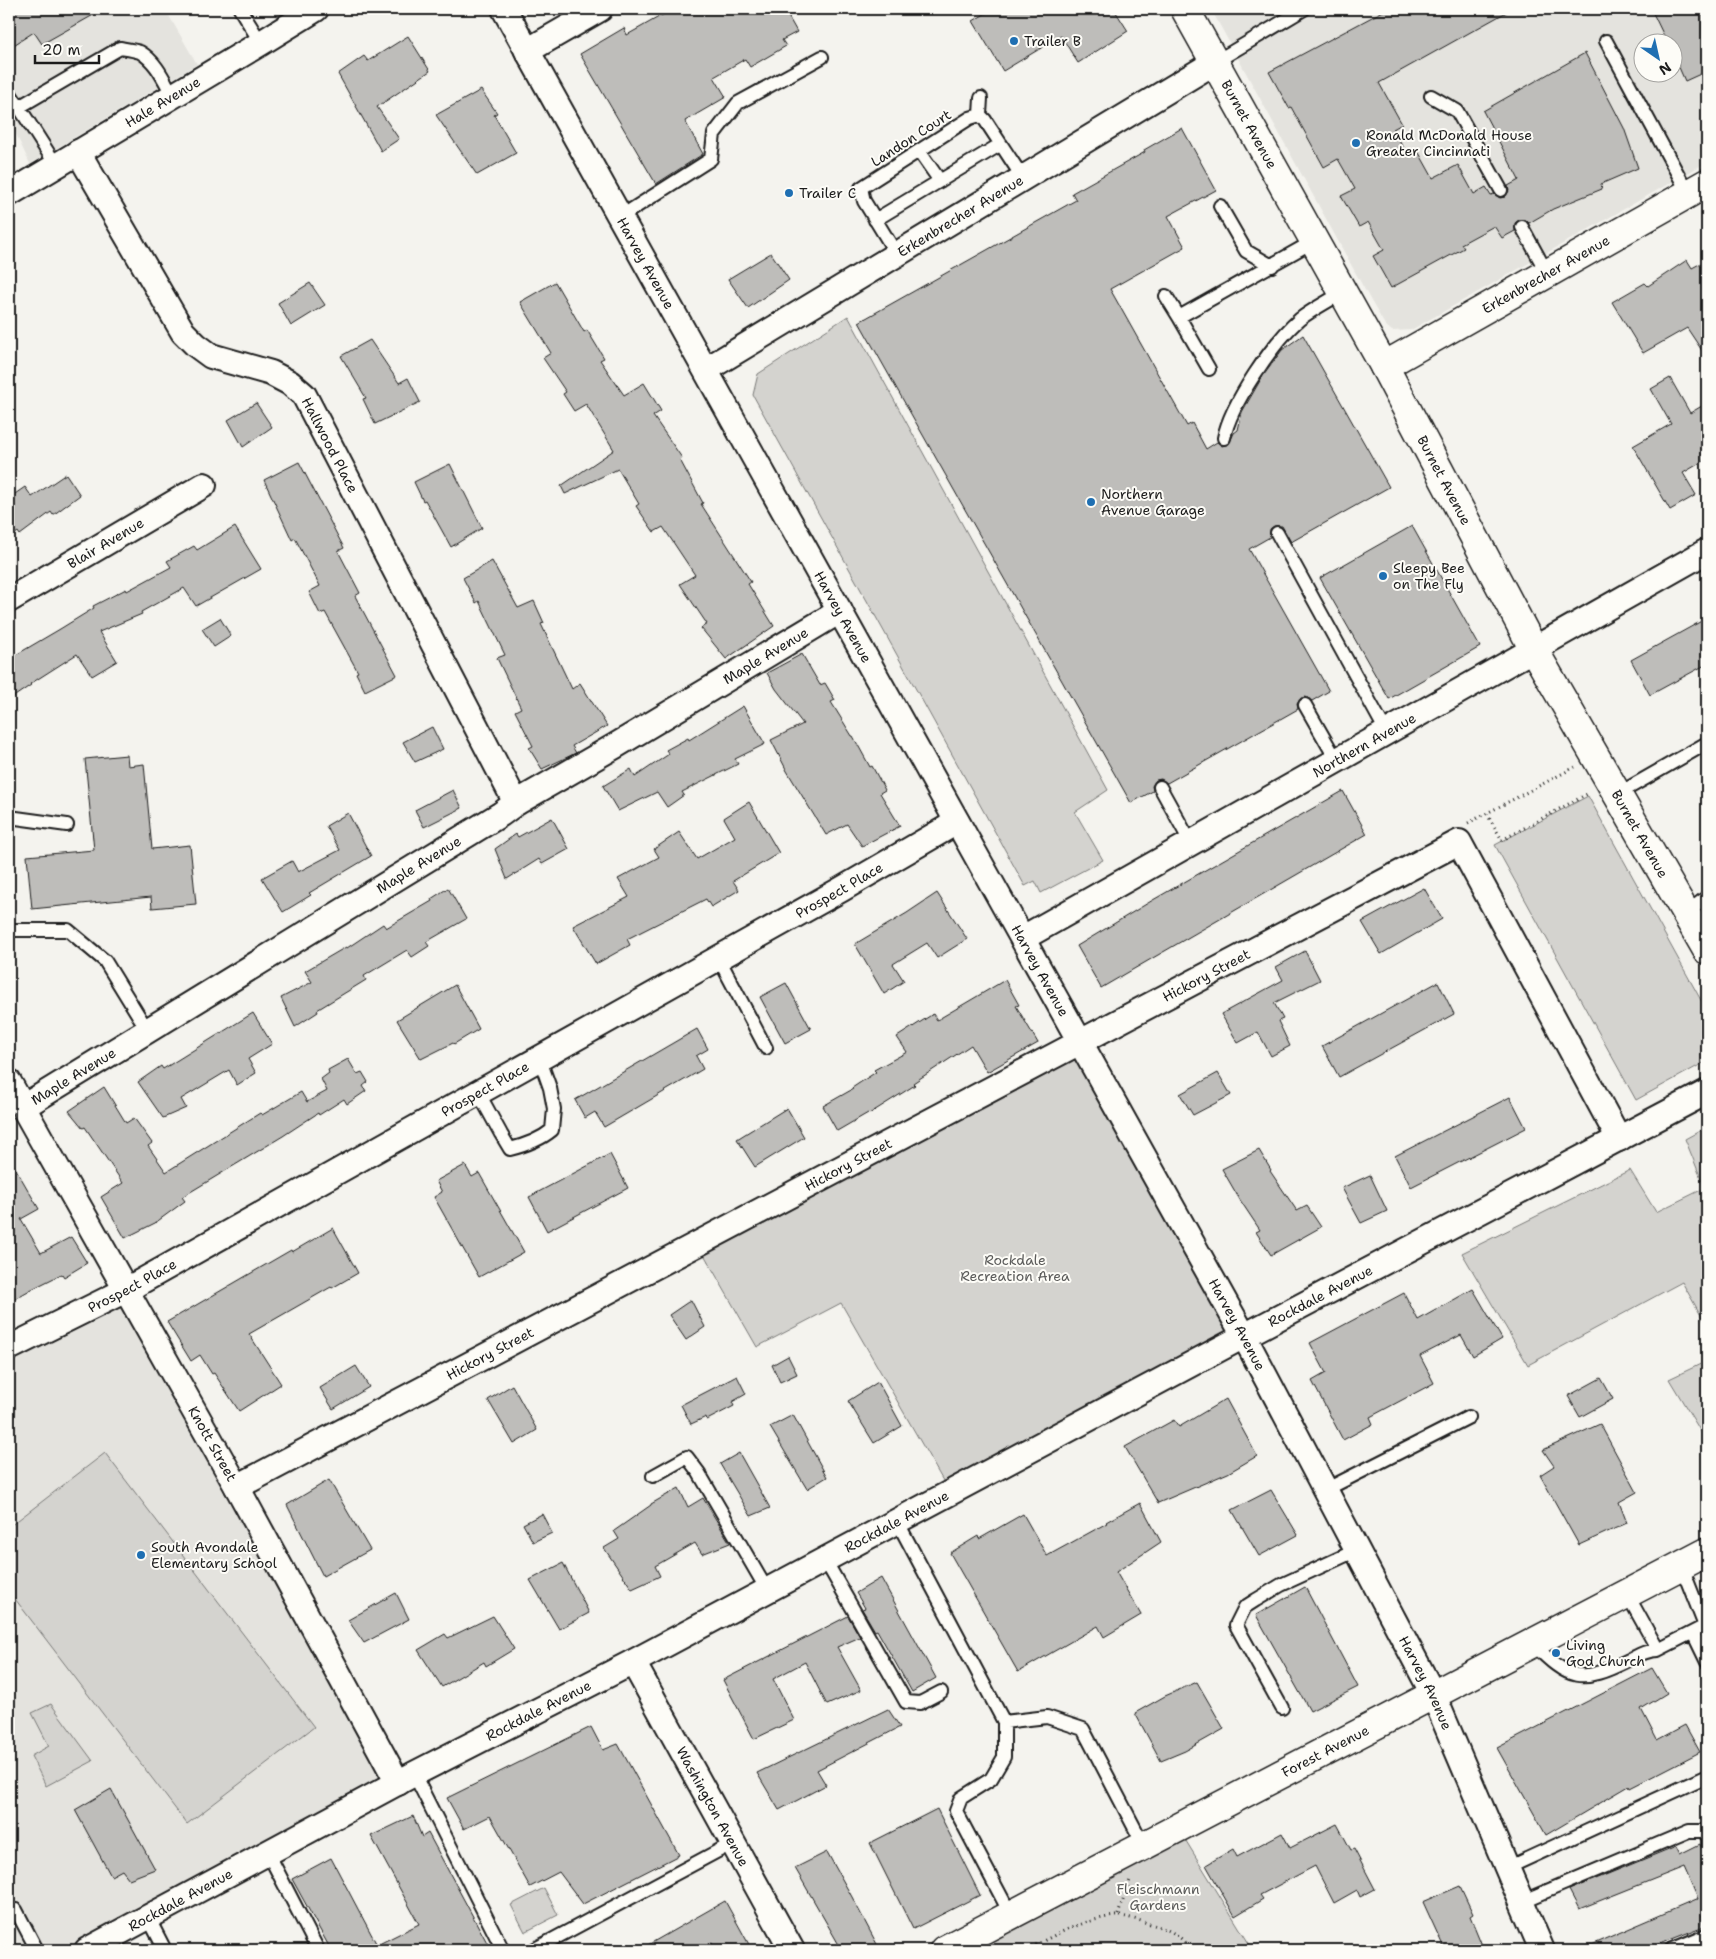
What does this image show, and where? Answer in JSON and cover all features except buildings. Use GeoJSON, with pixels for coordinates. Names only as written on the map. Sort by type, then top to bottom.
{"type":"FeatureCollection","features":[{"type":"Feature","properties":{"kind":"street","name":"Hale Avenue"},"geometry":{"type":"LineString","coordinates":[[9,194],[316,9]]}},
{"type":"Feature","properties":{"kind":"street","name":"Harvey Avenue"},"geometry":{"type":"LineString","coordinates":[[504,9],[707,369],[1244,1336],[1433,1694],[1542,1950]]}},
{"type":"Feature","properties":{"kind":"street"},"geometry":{"type":"LineString","coordinates":[[527,51],[600,9]]}},
{"type":"Feature","properties":{"kind":"street","name":"Burnet Avenue"},"geometry":{"type":"LineString","coordinates":[[1185,9],[1384,366],[1534,650],[1614,788],[1697,905],[1707,950]]}},
{"type":"Feature","properties":{"kind":"street","name":"Erkenbrecher Avenue"},"geometry":{"type":"LineString","coordinates":[[707,369],[1215,62]]}},
{"type":"Feature","properties":{"kind":"street","name":"Hallwood Place"},"geometry":{"type":"LineString","coordinates":[[78,152],[183,332],[211,356],[271,373],[290,383],[304,394],[516,804]]}},
{"type":"Feature","properties":{"kind":"street","name":"Erkenbrecher Avenue"},"geometry":{"type":"LineString","coordinates":[[1384,366],[1698,188]]}},
{"type":"Feature","properties":{"kind":"street","name":"Blair Avenue"},"geometry":{"type":"LineString","coordinates":[[9,600],[204,485]]}},
{"type":"Feature","properties":{"kind":"street","name":"Northern Avenue"},"geometry":{"type":"LineString","coordinates":[[1023,938],[1707,551]]}},
{"type":"Feature","properties":{"kind":"street","name":"Maple Avenue"},"geometry":{"type":"LineString","coordinates":[[9,1082],[23,1108],[516,804],[840,611]]}},
{"type":"Feature","properties":{"kind":"street","name":"Prospect Place"},"geometry":{"type":"LineString","coordinates":[[9,1348],[126,1290],[957,822]]}},
{"type":"Feature","properties":{"kind":"street","name":"Hickory Street"},"geometry":{"type":"LineString","coordinates":[[237,1487],[1459,842],[1619,1139]]}},
{"type":"Feature","properties":{"kind":"street","name":"Rockdale Avenue"},"geometry":{"type":"LineString","coordinates":[[100,1947],[148,1917],[406,1778],[634,1662],[1244,1336],[1707,1092]]}},
{"type":"Feature","properties":{"kind":"street","name":"Knott Street"},"geometry":{"type":"LineString","coordinates":[[23,1108],[237,1487],[406,1778]]}},
{"type":"Feature","properties":{"kind":"street","name":"Forest Avenue"},"geometry":{"type":"LineString","coordinates":[[944,1950],[1707,1552]]}},
{"type":"Feature","properties":{"kind":"street","name":"Washington Avenue"},"geometry":{"type":"LineString","coordinates":[[634,1662],[792,1950]]}},
{"type":"Feature","properties":{"kind":"lane"},"geometry":{"type":"LineString","coordinates":[[240,9],[262,43]]}},
{"type":"Feature","properties":{"kind":"lane"},"geometry":{"type":"LineString","coordinates":[[1215,62],[1304,9]]}},
{"type":"Feature","properties":{"kind":"lane"},"geometry":{"type":"LineString","coordinates":[[1606,41],[1698,188]]}},
{"type":"Feature","properties":{"kind":"lane"},"geometry":{"type":"LineString","coordinates":[[18,107],[120,48],[139,52],[152,62],[159,70],[173,96]]}},
{"type":"Feature","properties":{"kind":"lane"},"geometry":{"type":"LineString","coordinates":[[620,217],[711,159],[714,134],[738,103],[822,58]]}},
{"type":"Feature","properties":{"kind":"lane"},"geometry":{"type":"LineString","coordinates":[[9,92],[56,165]]}},
{"type":"Feature","properties":{"kind":"lane"},"geometry":{"type":"LineString","coordinates":[[1431,96],[1457,111],[1501,190]]}},
{"type":"Feature","properties":{"kind":"lane"},"geometry":{"type":"LineString","coordinates":[[981,98],[980,115],[1023,178]]}},
{"type":"Feature","properties":{"kind":"lane","name":"Landon Court"},"geometry":{"type":"LineString","coordinates":[[897,255],[864,201],[860,188],[970,118],[980,115]]}},
{"type":"Feature","properties":{"kind":"lane"},"geometry":{"type":"LineString","coordinates":[[876,220],[1001,144]]}},
{"type":"Feature","properties":{"kind":"lane"},"geometry":{"type":"LineString","coordinates":[[919,150],[940,181]]}},
{"type":"Feature","properties":{"kind":"lane"},"geometry":{"type":"LineString","coordinates":[[1220,206],[1246,251],[1272,266]]}},
{"type":"Feature","properties":{"kind":"lane"},"geometry":{"type":"LineString","coordinates":[[1522,227],[1547,273]]}},
{"type":"Feature","properties":{"kind":"lane"},"geometry":{"type":"LineString","coordinates":[[1179,317],[1314,241]]}},
{"type":"Feature","properties":{"kind":"lane"},"geometry":{"type":"LineString","coordinates":[[1224,438],[1227,424],[1239,399],[1278,342],[1300,319],[1343,292]]}},
{"type":"Feature","properties":{"kind":"lane"},"geometry":{"type":"LineString","coordinates":[[1166,296],[1209,369]]}},
{"type":"Feature","properties":{"kind":"lane"},"geometry":{"type":"LineString","coordinates":[[1277,533],[1387,733]]}},
{"type":"Feature","properties":{"kind":"lane"},"geometry":{"type":"LineString","coordinates":[[1305,705],[1337,761]]}},
{"type":"Feature","properties":{"kind":"lane"},"geometry":{"type":"LineString","coordinates":[[1614,788],[1707,743]]}},
{"type":"Feature","properties":{"kind":"lane"},"geometry":{"type":"LineString","coordinates":[[1160,787],[1191,843]]}},
{"type":"Feature","properties":{"kind":"lane"},"geometry":{"type":"LineString","coordinates":[[9,817],[66,825]]}},
{"type":"Feature","properties":{"kind":"lane"},"geometry":{"type":"LineString","coordinates":[[9,930],[68,930],[105,961],[148,1031]]}},
{"type":"Feature","properties":{"kind":"lane"},"geometry":{"type":"LineString","coordinates":[[718,957],[766,1048]]}},
{"type":"Feature","properties":{"kind":"lane"},"geometry":{"type":"LineString","coordinates":[[478,1092],[510,1149],[526,1145],[545,1136],[552,1130],[554,1109],[550,1088],[539,1057]]}},
{"type":"Feature","properties":{"kind":"lane"},"geometry":{"type":"LineString","coordinates":[[1325,1490],[1469,1416]]}},
{"type":"Feature","properties":{"kind":"lane"},"geometry":{"type":"LineString","coordinates":[[653,1476],[686,1457],[699,1473],[767,1590]]}},
{"type":"Feature","properties":{"kind":"lane"},"geometry":{"type":"LineString","coordinates":[[898,1521],[1004,1722],[1004,1756],[996,1772],[991,1779],[961,1798],[956,1812],[1012,1915]]}},
{"type":"Feature","properties":{"kind":"lane"},"geometry":{"type":"LineString","coordinates":[[1282,1708],[1236,1625],[1245,1607],[1256,1600],[1281,1585],[1357,1550]]}},
{"type":"Feature","properties":{"kind":"lane"},"geometry":{"type":"LineString","coordinates":[[825,1560],[906,1702],[920,1703],[941,1692]]}},
{"type":"Feature","properties":{"kind":"lane"},"geometry":{"type":"LineString","coordinates":[[1532,1642],[1553,1664],[1564,1672],[1578,1676],[1591,1675],[1650,1650],[1658,1650],[1706,1626],[1681,1565]]}},
{"type":"Feature","properties":{"kind":"lane"},"geometry":{"type":"LineString","coordinates":[[1627,1594],[1658,1650]]}},
{"type":"Feature","properties":{"kind":"lane"},"geometry":{"type":"LineString","coordinates":[[1693,1632],[1707,1662]]}},
{"type":"Feature","properties":{"kind":"lane"},"geometry":{"type":"LineString","coordinates":[[1004,1722],[1047,1717],[1083,1729],[1144,1846]]}},
{"type":"Feature","properties":{"kind":"lane"},"geometry":{"type":"LineString","coordinates":[[1507,1868],[1707,1776]]}},
{"type":"Feature","properties":{"kind":"lane"},"geometry":{"type":"LineString","coordinates":[[406,1778],[503,1950]]}},
{"type":"Feature","properties":{"kind":"lane"},"geometry":{"type":"LineString","coordinates":[[1521,1902],[1689,1831],[1702,1831],[1707,1835]]}},
{"type":"Feature","properties":{"kind":"lane"},"geometry":{"type":"LineString","coordinates":[[535,1949],[733,1843]]}},
{"type":"Feature","properties":{"kind":"lane"},"geometry":{"type":"LineString","coordinates":[[268,1853],[318,1950]]}},
{"type":"Feature","properties":{"kind":"lane"},"geometry":{"type":"LineString","coordinates":[[9,1914],[16,1910],[37,1950]]}},
{"type":"Feature","properties":{"kind":"lane"},"geometry":{"type":"LineString","coordinates":[[148,1917],[165,1950]]}},
{"type":"Feature","properties":{"kind":"lane"},"geometry":{"type":"LineString","coordinates":[[1672,1950],[1707,1936]]}},
{"type":"Feature","properties":{"kind":"path"},"geometry":{"type":"LineString","coordinates":[[1487,814],[1502,840],[1614,788]]}},
{"type":"Feature","properties":{"kind":"path"},"geometry":{"type":"LineString","coordinates":[[1027,1950],[1046,1939],[1090,1922],[1118,1915],[1171,1931],[1185,1941],[1189,1950]]}},
{"type":"Feature","properties":{"kind":"shaded area"},"geometry":{"type":"Polygon","coordinates":[[[9,9],[165,9],[197,64],[30,164],[9,119],[9,9]]]}},
{"type":"Feature","properties":{"kind":"shaded area"},"geometry":{"type":"Polygon","coordinates":[[[1211,9],[1707,9],[1707,162],[1411,330],[1392,331],[1385,325],[1211,9]]]}},
{"type":"Feature","properties":{"kind":"shaded area","name":"South Avondale Elementary School"},"geometry":{"type":"Polygon","coordinates":[[[126,1290],[398,1783],[87,1950],[9,1950],[9,1348],[126,1290]]]}},
{"type":"Feature","properties":{"kind":"green space"},"geometry":{"type":"Polygon","coordinates":[[[848,316],[1108,790],[1075,812],[1103,860],[1041,893],[1035,881],[1025,886],[753,395],[758,374],[848,316]]]}},
{"type":"Feature","properties":{"kind":"green space"},"geometry":{"type":"Polygon","coordinates":[[[1588,796],[1707,1011],[1707,1061],[1636,1100],[1495,845],[1588,796]]]}},
{"type":"Feature","properties":{"kind":"green space","name":"Rockdale Recreation Area"},"geometry":{"type":"Polygon","coordinates":[[[1081,1042],[1244,1336],[950,1493],[841,1303],[757,1347],[698,1244],[1081,1042]]]}},
{"type":"Feature","properties":{"kind":"green space"},"geometry":{"type":"Polygon","coordinates":[[[1707,1127],[1707,1326],[1682,1282],[1528,1365],[1462,1253],[1630,1170],[1656,1212],[1705,1188],[1685,1139],[1707,1127]]]}},
{"type":"Feature","properties":{"kind":"green space"},"geometry":{"type":"Polygon","coordinates":[[[1707,1361],[1707,1442],[1669,1379],[1707,1361]]]}},
{"type":"Feature","properties":{"kind":"green space"},"geometry":{"type":"Polygon","coordinates":[[[105,1453],[314,1727],[187,1824],[9,1591],[9,1527],[105,1453]]]}},
{"type":"Feature","properties":{"kind":"green space"},"geometry":{"type":"Polygon","coordinates":[[[51,1704],[93,1761],[46,1786],[31,1756],[49,1746],[32,1713],[51,1704]]]}},
{"type":"Feature","properties":{"kind":"green space","name":"Fleischmann Gardens"},"geometry":{"type":"Polygon","coordinates":[[[1178,1828],[1253,1950],[944,1950],[1178,1828]]]}},
{"type":"Feature","properties":{"kind":"green space"},"geometry":{"type":"Polygon","coordinates":[[[544,1888],[558,1915],[525,1932],[511,1905],[544,1888]]]}},
{"type":"Feature","properties":{"kind":"place","name":"Trailer B"},"geometry":{"type":"Point","coordinates":[1014,41]}},
{"type":"Feature","properties":{"kind":"place","name":"Ronald McDonald House Greater Cincinnati"},"geometry":{"type":"Point","coordinates":[1356,143]}},
{"type":"Feature","properties":{"kind":"place","name":"Trailer C"},"geometry":{"type":"Point","coordinates":[789,193]}},
{"type":"Feature","properties":{"kind":"place","name":"Northern Avenue Garage"},"geometry":{"type":"Point","coordinates":[1091,502]}},
{"type":"Feature","properties":{"kind":"place","name":"Sleepy Bee on The Fly"},"geometry":{"type":"Point","coordinates":[1383,576]}},
{"type":"Feature","properties":{"kind":"place","name":"South Avondale Elementary School"},"geometry":{"type":"Point","coordinates":[141,1555]}},
{"type":"Feature","properties":{"kind":"place","name":"Living God Church"},"geometry":{"type":"Point","coordinates":[1556,1653]}}]}
